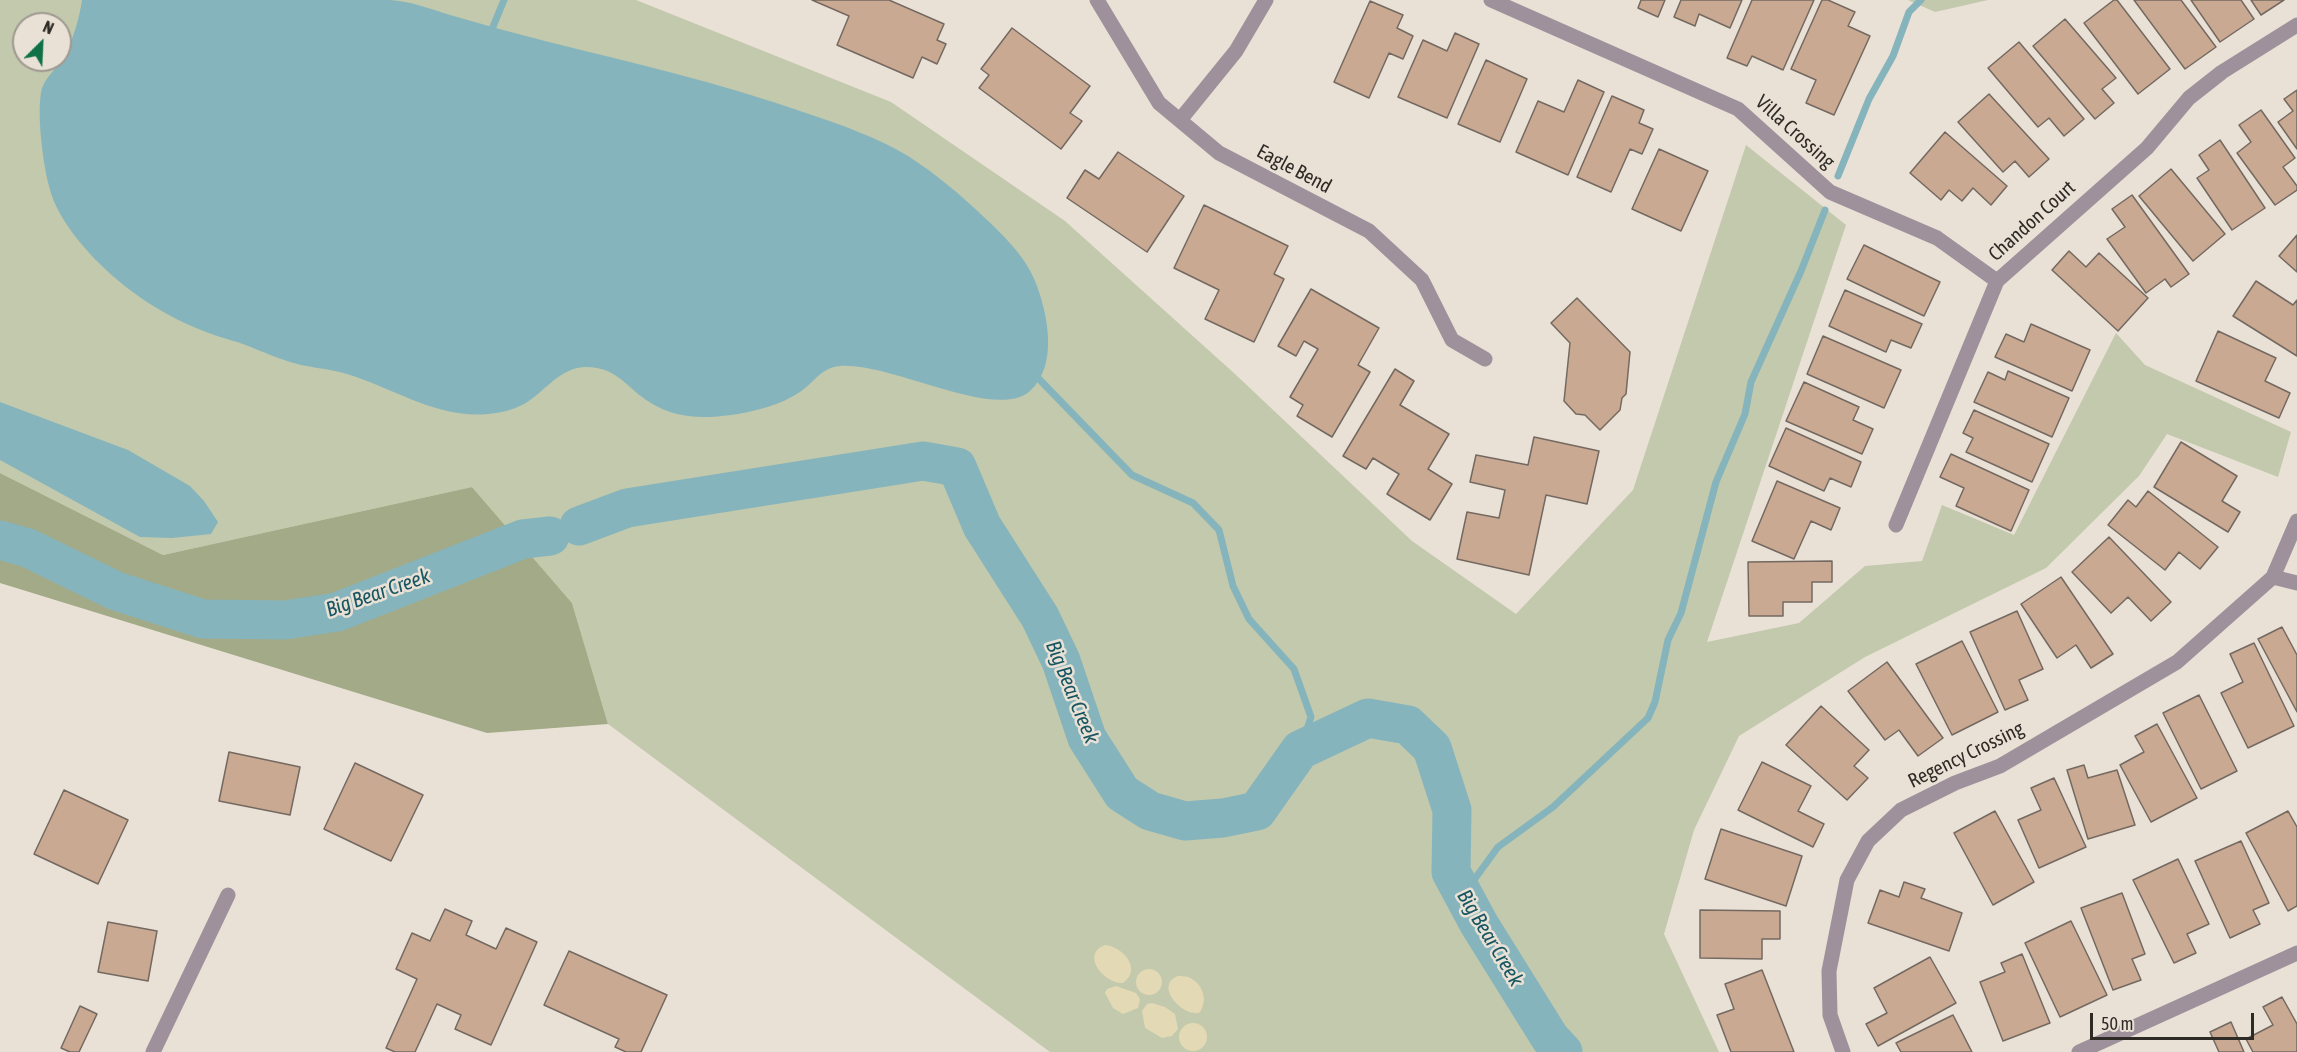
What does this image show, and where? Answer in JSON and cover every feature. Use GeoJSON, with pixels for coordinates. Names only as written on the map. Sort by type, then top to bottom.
{"type":"FeatureCollection","features":[{"type":"Feature","properties":{"kind":"street","name":"Eagle Bend"},"geometry":{"type":"LineString","coordinates":[[1097,0],[1159,103],[1219,153],[1369,231],[1422,280],[1452,340],[1485,359]]}},
{"type":"Feature","properties":{"kind":"street"},"geometry":{"type":"LineString","coordinates":[[1180,120],[1236,51],[1266,0]]}},
{"type":"Feature","properties":{"kind":"street","name":"Villa Crossing"},"geometry":{"type":"LineString","coordinates":[[1491,0],[1738,109],[1830,192],[1937,238],[1997,281]]}},
{"type":"Feature","properties":{"kind":"street","name":"Chandon Court"},"geometry":{"type":"LineString","coordinates":[[1896,525],[1997,281],[2147,148],[2189,98],[2222,72],[2297,25]]}},
{"type":"Feature","properties":{"kind":"street","name":"Regency Crossing"},"geometry":{"type":"LineString","coordinates":[[1843,1052],[1830,1015],[1829,971],[1847,880],[1868,842],[1901,810],[1955,783],[2000,766],[2177,662],[2273,577],[2297,521]]}},
{"type":"Feature","properties":{"kind":"street"},"geometry":{"type":"LineString","coordinates":[[2273,577],[2297,583]]}},
{"type":"Feature","properties":{"kind":"street"},"geometry":{"type":"LineString","coordinates":[[153,1052],[228,895]]}},
{"type":"Feature","properties":{"kind":"street"},"geometry":{"type":"LineString","coordinates":[[2079,1052],[2297,952]]}},
{"type":"Feature","properties":{"kind":"green space"},"geometry":{"type":"Polygon","coordinates":[[[0,0],[636,0],[891,102],[1065,221],[1235,374],[1412,541],[1516,614],[1633,490],[1746,145],[1846,225],[1707,642],[1799,623],[1865,566],[1922,561],[1942,505],[2014,535],[2116,333],[2145,365],[2291,432],[2278,477],[2167,434],[2139,476],[2046,568],[1865,657],[1739,736],[1694,830],[1664,934],[1719,1052],[1050,1052],[608,724],[572,603],[472,487],[163,555],[0,473],[0,0]]]}},
{"type":"Feature","properties":{"kind":"green space"},"geometry":{"type":"Polygon","coordinates":[[[1908,0],[1988,0],[1935,12],[1908,0]]]}},
{"type":"Feature","properties":{"kind":"green space"},"geometry":{"type":"Polygon","coordinates":[[[0,473],[163,555],[472,487],[572,603],[608,724],[487,733],[0,583],[0,473]]]}},
{"type":"Feature","properties":{"kind":"sand"},"geometry":{"type":"Polygon","coordinates":[[[1105,945],[1118,949],[1131,965],[1129,977],[1123,983],[1109,979],[1098,968],[1095,955],[1098,949],[1105,945]]]}},
{"type":"Feature","properties":{"kind":"sand"},"geometry":{"type":"Polygon","coordinates":[[[1149,969],[1159,972],[1162,982],[1159,992],[1149,995],[1139,992],[1136,982],[1139,972],[1149,969]]]}},
{"type":"Feature","properties":{"kind":"sand"},"geometry":{"type":"Polygon","coordinates":[[[1178,976],[1190,978],[1202,990],[1204,999],[1199,1013],[1185,1010],[1178,1005],[1169,992],[1171,980],[1178,976]]]}},
{"type":"Feature","properties":{"kind":"sand"},"geometry":{"type":"Polygon","coordinates":[[[1116,986],[1136,993],[1140,999],[1138,1008],[1123,1014],[1113,1008],[1105,993],[1107,989],[1116,986]]]}},
{"type":"Feature","properties":{"kind":"sand"},"geometry":{"type":"Polygon","coordinates":[[[1152,1003],[1165,1007],[1175,1014],[1178,1029],[1172,1036],[1162,1038],[1145,1028],[1142,1011],[1147,1004],[1152,1003]]]}},
{"type":"Feature","properties":{"kind":"sand"},"geometry":{"type":"Polygon","coordinates":[[[1193,1023],[1203,1027],[1207,1037],[1203,1047],[1193,1051],[1183,1047],[1179,1037],[1183,1027],[1193,1023]]]}},
{"type":"Feature","properties":{"kind":"water"},"geometry":{"type":"Polygon","coordinates":[[[82,0],[390,0],[405,2],[521,35],[709,83],[774,102],[845,127],[896,149],[928,170],[976,209],[1015,249],[1033,276],[1044,312],[1048,340],[1044,368],[1039,380],[1030,391],[1014,399],[993,399],[968,395],[886,372],[840,366],[827,370],[800,392],[776,404],[740,414],[694,417],[659,408],[614,375],[597,368],[585,367],[566,372],[533,398],[515,408],[493,414],[469,414],[434,407],[347,374],[280,359],[208,333],[146,302],[93,257],[64,221],[51,194],[47,176],[40,123],[40,98],[42,88],[52,72],[72,72],[72,38],[82,0]]]}},
{"type":"Feature","properties":{"kind":"water"},"geometry":{"type":"Polygon","coordinates":[[[0,402],[128,450],[190,486],[204,501],[218,522],[211,534],[172,538],[140,537],[0,460],[0,402]]]}},
{"type":"Feature","properties":{"kind":"building"},"geometry":{"type":"Polygon","coordinates":[[[812,0],[889,0],[944,24],[937,40],[946,44],[937,64],[922,57],[913,78],[837,45],[849,16],[812,0]]]}},
{"type":"Feature","properties":{"kind":"building"},"geometry":{"type":"Polygon","coordinates":[[[1641,0],[1665,0],[1658,17],[1638,8],[1641,0]]]}},
{"type":"Feature","properties":{"kind":"building"},"geometry":{"type":"Polygon","coordinates":[[[1681,0],[1742,0],[1730,28],[1699,14],[1695,26],[1674,17],[1681,0]]]}},
{"type":"Feature","properties":{"kind":"building"},"geometry":{"type":"Polygon","coordinates":[[[1752,0],[1814,0],[1783,70],[1752,56],[1747,66],[1727,58],[1752,0]]]}},
{"type":"Feature","properties":{"kind":"building"},"geometry":{"type":"Polygon","coordinates":[[[1822,0],[1828,0],[1855,12],[1848,26],[1870,36],[1834,115],[1806,103],[1816,80],[1791,69],[1822,0]]]}},
{"type":"Feature","properties":{"kind":"building"},"geometry":{"type":"Polygon","coordinates":[[[2117,0],[2170,69],[2138,94],[2084,23],[2117,0]]]}},
{"type":"Feature","properties":{"kind":"building"},"geometry":{"type":"Polygon","coordinates":[[[2134,0],[2181,0],[2216,47],[2185,69],[2134,0]]]}},
{"type":"Feature","properties":{"kind":"building"},"geometry":{"type":"Polygon","coordinates":[[[2191,0],[2241,0],[2254,19],[2220,42],[2191,0]]]}},
{"type":"Feature","properties":{"kind":"building"},"geometry":{"type":"Polygon","coordinates":[[[2251,0],[2284,0],[2261,15],[2251,0]]]}},
{"type":"Feature","properties":{"kind":"building"},"geometry":{"type":"Polygon","coordinates":[[[1370,1],[1403,15],[1397,28],[1413,36],[1403,59],[1389,53],[1369,98],[1334,82],[1370,1]]]}},
{"type":"Feature","properties":{"kind":"building"},"geometry":{"type":"Polygon","coordinates":[[[2065,19],[2116,78],[2102,89],[2114,103],[2095,119],[2033,46],[2065,19]]]}},
{"type":"Feature","properties":{"kind":"building"},"geometry":{"type":"Polygon","coordinates":[[[1012,28],[1090,86],[1070,113],[1082,121],[1061,149],[979,88],[989,75],[981,69],[1012,28]]]}},
{"type":"Feature","properties":{"kind":"building"},"geometry":{"type":"Polygon","coordinates":[[[1455,33],[1479,44],[1447,118],[1398,97],[1423,40],[1447,51],[1455,33]]]}},
{"type":"Feature","properties":{"kind":"building"},"geometry":{"type":"Polygon","coordinates":[[[2019,42],[2084,119],[2064,136],[2049,118],[2038,127],[1988,68],[2019,42]]]}},
{"type":"Feature","properties":{"kind":"building"},"geometry":{"type":"Polygon","coordinates":[[[1486,60],[1527,79],[1500,142],[1458,124],[1486,60]]]}},
{"type":"Feature","properties":{"kind":"building"},"geometry":{"type":"Polygon","coordinates":[[[1578,80],[1604,92],[1568,175],[1516,152],[1538,101],[1564,112],[1578,80]]]}},
{"type":"Feature","properties":{"kind":"building"},"geometry":{"type":"Polygon","coordinates":[[[2297,90],[2297,149],[2278,122],[2293,111],[2284,99],[2297,90]]]}},
{"type":"Feature","properties":{"kind":"building"},"geometry":{"type":"Polygon","coordinates":[[[1989,94],[2049,159],[2029,177],[2015,161],[2003,172],[1958,122],[1989,94]]]}},
{"type":"Feature","properties":{"kind":"building"},"geometry":{"type":"Polygon","coordinates":[[[1612,96],[1644,110],[1639,123],[1653,129],[1642,154],[1630,149],[1611,192],[1577,177],[1612,96]]]}},
{"type":"Feature","properties":{"kind":"building"},"geometry":{"type":"Polygon","coordinates":[[[2261,110],[2295,158],[2283,167],[2297,186],[2297,190],[2275,205],[2237,153],[2251,142],[2239,125],[2261,110]]]}},
{"type":"Feature","properties":{"kind":"building"},"geometry":{"type":"Polygon","coordinates":[[[1945,132],[2007,186],[1991,205],[1973,188],[1962,201],[1949,190],[1941,200],[1910,173],[1945,132]]]}},
{"type":"Feature","properties":{"kind":"building"},"geometry":{"type":"Polygon","coordinates":[[[2220,140],[2265,208],[2232,230],[2197,178],[2209,170],[2199,155],[2220,140]]]}},
{"type":"Feature","properties":{"kind":"building"},"geometry":{"type":"Polygon","coordinates":[[[1659,149],[1708,171],[1681,231],[1632,209],[1659,149]]]}},
{"type":"Feature","properties":{"kind":"building"},"geometry":{"type":"Polygon","coordinates":[[[1118,152],[1184,196],[1147,252],[1067,198],[1085,170],[1099,179],[1118,152]]]}},
{"type":"Feature","properties":{"kind":"building"},"geometry":{"type":"Polygon","coordinates":[[[2171,169],[2225,234],[2193,261],[2139,196],[2171,169]]]}},
{"type":"Feature","properties":{"kind":"building"},"geometry":{"type":"Polygon","coordinates":[[[2132,195],[2189,274],[2171,287],[2165,279],[2146,293],[2107,239],[2125,227],[2112,209],[2132,195]]]}},
{"type":"Feature","properties":{"kind":"building"},"geometry":{"type":"Polygon","coordinates":[[[1204,205],[1288,246],[1274,274],[1284,279],[1254,342],[1205,319],[1219,290],[1174,268],[1204,205]]]}},
{"type":"Feature","properties":{"kind":"building"},"geometry":{"type":"Polygon","coordinates":[[[2297,235],[2297,272],[2279,256],[2297,235]]]}},
{"type":"Feature","properties":{"kind":"building"},"geometry":{"type":"Polygon","coordinates":[[[1864,245],[1940,282],[1924,316],[1847,279],[1864,245]]]}},
{"type":"Feature","properties":{"kind":"building"},"geometry":{"type":"Polygon","coordinates":[[[2069,251],[2086,267],[2099,253],[2148,298],[2118,331],[2052,270],[2069,251]]]}},
{"type":"Feature","properties":{"kind":"building"},"geometry":{"type":"Polygon","coordinates":[[[2256,281],[2293,305],[2297,300],[2297,356],[2233,316],[2256,281]]]}},
{"type":"Feature","properties":{"kind":"building"},"geometry":{"type":"Polygon","coordinates":[[[1311,289],[1379,328],[1358,365],[1370,372],[1332,437],[1297,416],[1303,405],[1290,397],[1318,349],[1304,341],[1296,356],[1278,346],[1311,289]]]}},
{"type":"Feature","properties":{"kind":"building"},"geometry":{"type":"Polygon","coordinates":[[[1845,290],[1922,324],[1911,348],[1891,340],[1886,352],[1829,326],[1845,290]]]}},
{"type":"Feature","properties":{"kind":"building"},"geometry":{"type":"Polygon","coordinates":[[[1577,298],[1630,352],[1626,394],[1622,398],[1620,410],[1600,430],[1585,415],[1576,414],[1564,401],[1570,343],[1551,323],[1577,298]]]}},
{"type":"Feature","properties":{"kind":"building"},"geometry":{"type":"Polygon","coordinates":[[[2031,324],[2090,350],[2072,391],[1995,357],[2006,334],[2024,342],[2031,324]]]}},
{"type":"Feature","properties":{"kind":"building"},"geometry":{"type":"Polygon","coordinates":[[[2218,331],[2276,358],[2265,381],[2290,393],[2279,418],[2196,381],[2218,331]]]}},
{"type":"Feature","properties":{"kind":"building"},"geometry":{"type":"Polygon","coordinates":[[[1823,336],[1901,370],[1884,408],[1807,374],[1823,336]]]}},
{"type":"Feature","properties":{"kind":"building"},"geometry":{"type":"Polygon","coordinates":[[[1395,369],[1414,381],[1400,405],[1449,434],[1428,469],[1452,484],[1430,520],[1387,494],[1399,474],[1373,458],[1366,469],[1343,456],[1395,369]]]}},
{"type":"Feature","properties":{"kind":"building"},"geometry":{"type":"Polygon","coordinates":[[[2008,371],[2069,398],[2052,437],[1974,402],[1988,372],[2005,380],[2008,371]]]}},
{"type":"Feature","properties":{"kind":"building"},"geometry":{"type":"Polygon","coordinates":[[[1804,382],[1859,407],[1853,420],[1873,429],[1862,454],[1786,421],[1804,382]]]}},
{"type":"Feature","properties":{"kind":"building"},"geometry":{"type":"Polygon","coordinates":[[[1974,410],[2049,444],[2032,482],[1966,452],[1973,438],[1963,433],[1974,410]]]}},
{"type":"Feature","properties":{"kind":"building"},"geometry":{"type":"Polygon","coordinates":[[[1786,428],[1861,462],[1851,487],[1830,478],[1824,491],[1769,466],[1786,428]]]}},
{"type":"Feature","properties":{"kind":"building"},"geometry":{"type":"Polygon","coordinates":[[[1534,437],[1599,451],[1587,504],[1546,495],[1529,575],[1457,559],[1467,512],[1499,518],[1505,490],[1470,482],[1476,455],[1528,465],[1534,437]]]}},
{"type":"Feature","properties":{"kind":"building"},"geometry":{"type":"Polygon","coordinates":[[[2181,442],[2237,476],[2222,501],[2240,512],[2228,532],[2154,487],[2181,442]]]}},
{"type":"Feature","properties":{"kind":"building"},"geometry":{"type":"Polygon","coordinates":[[[1951,454],[2029,490],[2011,531],[1956,506],[1964,488],[1940,477],[1951,454]]]}},
{"type":"Feature","properties":{"kind":"building"},"geometry":{"type":"Polygon","coordinates":[[[1777,481],[1840,508],[1831,530],[1811,521],[1794,559],[1752,541],[1777,481]]]}},
{"type":"Feature","properties":{"kind":"building"},"geometry":{"type":"Polygon","coordinates":[[[2148,491],[2218,547],[2200,569],[2179,552],[2165,570],[2108,525],[2128,500],[2136,507],[2148,491]]]}},
{"type":"Feature","properties":{"kind":"building"},"geometry":{"type":"Polygon","coordinates":[[[2109,537],[2171,602],[2151,621],[2128,597],[2111,613],[2072,572],[2109,537]]]}},
{"type":"Feature","properties":{"kind":"building"},"geometry":{"type":"Polygon","coordinates":[[[1832,561],[1832,582],[1812,582],[1812,602],[1783,602],[1783,616],[1749,616],[1748,562],[1832,561]]]}},
{"type":"Feature","properties":{"kind":"building"},"geometry":{"type":"Polygon","coordinates":[[[2061,577],[2113,654],[2091,668],[2076,645],[2057,658],[2021,604],[2061,577]]]}},
{"type":"Feature","properties":{"kind":"building"},"geometry":{"type":"Polygon","coordinates":[[[2017,611],[2043,669],[2019,680],[2028,700],[2005,710],[1970,632],[2017,611]]]}},
{"type":"Feature","properties":{"kind":"building"},"geometry":{"type":"Polygon","coordinates":[[[2282,627],[2297,655],[2297,712],[2258,639],[2282,627]]]}},
{"type":"Feature","properties":{"kind":"building"},"geometry":{"type":"Polygon","coordinates":[[[1962,641],[1998,712],[1952,735],[1916,664],[1962,641]]]}},
{"type":"Feature","properties":{"kind":"building"},"geometry":{"type":"Polygon","coordinates":[[[2254,643],[2294,726],[2248,748],[2221,693],[2243,682],[2230,654],[2254,643]]]}},
{"type":"Feature","properties":{"kind":"building"},"geometry":{"type":"Polygon","coordinates":[[[1887,662],[1943,738],[1918,756],[1899,730],[1885,740],[1848,691],[1887,662]]]}},
{"type":"Feature","properties":{"kind":"building"},"geometry":{"type":"Polygon","coordinates":[[[2199,695],[2237,771],[2201,789],[2163,713],[2199,695]]]}},
{"type":"Feature","properties":{"kind":"building"},"geometry":{"type":"Polygon","coordinates":[[[1821,706],[1869,750],[1854,766],[1868,778],[1847,800],[1786,745],[1821,706]]]}},
{"type":"Feature","properties":{"kind":"building"},"geometry":{"type":"Polygon","coordinates":[[[2157,724],[2197,798],[2151,822],[2120,765],[2144,752],[2135,736],[2157,724]]]}},
{"type":"Feature","properties":{"kind":"building"},"geometry":{"type":"Polygon","coordinates":[[[229,752],[300,767],[290,815],[219,801],[229,752]]]}},
{"type":"Feature","properties":{"kind":"building"},"geometry":{"type":"Polygon","coordinates":[[[1762,762],[1811,786],[1798,811],[1824,824],[1813,847],[1738,810],[1762,762]]]}},
{"type":"Feature","properties":{"kind":"building"},"geometry":{"type":"Polygon","coordinates":[[[355,763],[423,795],[391,861],[324,829],[355,763]]]}},
{"type":"Feature","properties":{"kind":"building"},"geometry":{"type":"Polygon","coordinates":[[[2084,765],[2088,778],[2117,770],[2135,825],[2088,839],[2067,770],[2084,765]]]}},
{"type":"Feature","properties":{"kind":"building"},"geometry":{"type":"Polygon","coordinates":[[[2054,778],[2086,847],[2039,868],[2018,820],[2041,810],[2031,788],[2054,778]]]}},
{"type":"Feature","properties":{"kind":"building"},"geometry":{"type":"Polygon","coordinates":[[[64,790],[128,820],[98,884],[34,854],[64,790]]]}},
{"type":"Feature","properties":{"kind":"building"},"geometry":{"type":"Polygon","coordinates":[[[1995,811],[2034,882],[1993,905],[1954,833],[1995,811]]]}},
{"type":"Feature","properties":{"kind":"building"},"geometry":{"type":"Polygon","coordinates":[[[2288,811],[2297,827],[2297,906],[2288,911],[2246,833],[2288,811]]]}},
{"type":"Feature","properties":{"kind":"building"},"geometry":{"type":"Polygon","coordinates":[[[1721,829],[1802,856],[1786,906],[1705,879],[1721,829]]]}},
{"type":"Feature","properties":{"kind":"building"},"geometry":{"type":"Polygon","coordinates":[[[2241,841],[2269,903],[2253,910],[2260,924],[2230,938],[2195,861],[2241,841]]]}},
{"type":"Feature","properties":{"kind":"building"},"geometry":{"type":"Polygon","coordinates":[[[2178,859],[2209,924],[2187,934],[2196,953],[2174,963],[2133,880],[2178,859]]]}},
{"type":"Feature","properties":{"kind":"building"},"geometry":{"type":"Polygon","coordinates":[[[1904,882],[1925,889],[1921,898],[1962,913],[1949,951],[1868,923],[1880,890],[1899,897],[1904,882]]]}},
{"type":"Feature","properties":{"kind":"building"},"geometry":{"type":"Polygon","coordinates":[[[2122,893],[2145,954],[2132,959],[2141,980],[2113,990],[2081,908],[2122,893]]]}},
{"type":"Feature","properties":{"kind":"building"},"geometry":{"type":"Polygon","coordinates":[[[445,909],[472,921],[466,935],[496,949],[506,928],[537,942],[491,1045],[455,1029],[461,1015],[437,1004],[415,1052],[395,1052],[386,1048],[417,979],[396,969],[412,933],[430,941],[445,909]]]}},
{"type":"Feature","properties":{"kind":"building"},"geometry":{"type":"Polygon","coordinates":[[[1700,910],[1780,911],[1780,939],[1762,939],[1762,959],[1700,958],[1700,910]]]}},
{"type":"Feature","properties":{"kind":"building"},"geometry":{"type":"Polygon","coordinates":[[[2071,921],[2107,995],[2060,1017],[2025,943],[2071,921]]]}},
{"type":"Feature","properties":{"kind":"building"},"geometry":{"type":"Polygon","coordinates":[[[108,922],[157,931],[148,981],[98,972],[108,922]]]}},
{"type":"Feature","properties":{"kind":"building"},"geometry":{"type":"Polygon","coordinates":[[[569,951],[667,995],[641,1052],[626,1052],[615,1047],[619,1039],[544,1005],[569,951]]]}},
{"type":"Feature","properties":{"kind":"building"},"geometry":{"type":"Polygon","coordinates":[[[2022,954],[2050,1023],[2003,1041],[1980,982],[2005,972],[2001,963],[2022,954]]]}},
{"type":"Feature","properties":{"kind":"building"},"geometry":{"type":"Polygon","coordinates":[[[1930,957],[1956,1003],[1878,1046],[1866,1024],[1887,1013],[1874,988],[1930,957]]]}},
{"type":"Feature","properties":{"kind":"building"},"geometry":{"type":"Polygon","coordinates":[[[1762,970],[1794,1052],[1731,1052],[1717,1015],[1734,1009],[1725,984],[1762,970]]]}},
{"type":"Feature","properties":{"kind":"building"},"geometry":{"type":"Polygon","coordinates":[[[2282,997],[2297,1024],[2297,1052],[2253,1052],[2246,1039],[2273,1025],[2263,1007],[2282,997]]]}},
{"type":"Feature","properties":{"kind":"building"},"geometry":{"type":"Polygon","coordinates":[[[80,1006],[97,1014],[79,1052],[70,1052],[61,1048],[80,1006]]]}},
{"type":"Feature","properties":{"kind":"building"},"geometry":{"type":"Polygon","coordinates":[[[1953,1015],[1972,1052],[1901,1052],[1896,1043],[1953,1015]]]}},
{"type":"Feature","properties":{"kind":"building"},"geometry":{"type":"Polygon","coordinates":[[[2231,1022],[2244,1052],[2219,1052],[2210,1032],[2231,1022]]]}},
{"type":"Feature","properties":{"kind":"waterway"},"geometry":{"type":"LineString","coordinates":[[490,34],[504,0]]}},
{"type":"Feature","properties":{"kind":"waterway"},"geometry":{"type":"LineString","coordinates":[[1838,176],[1869,99],[1893,56],[1909,12],[1921,0]]}},
{"type":"Feature","properties":{"kind":"waterway"},"geometry":{"type":"LineString","coordinates":[[1463,895],[1498,847],[1553,807],[1648,718],[1655,702],[1668,640],[1681,613],[1716,482],[1745,414],[1751,382],[1801,271],[1825,210]]}},
{"type":"Feature","properties":{"kind":"waterway"},"geometry":{"type":"LineString","coordinates":[[1033,377],[1039,379],[1132,475],[1193,503],[1219,530],[1233,586],[1249,619],[1294,669],[1311,717],[1300,750]]}},
{"type":"Feature","properties":{"kind":"waterway","name":"Big Bear Creek"},"geometry":{"type":"LineString","coordinates":[[579,526],[627,508],[923,461],[957,467],[982,526],[1040,617],[1061,661],[1087,738],[1122,793],[1150,811],[1185,821],[1223,818],[1257,811],[1300,750],[1368,718],[1408,725],[1432,748],[1452,810],[1451,872],[1479,924],[1550,1038],[1563,1052]]}},
{"type":"Feature","properties":{"kind":"waterway","name":"Big Bear Creek"},"geometry":{"type":"LineString","coordinates":[[0,540],[28,548],[116,591],[203,619],[285,620],[337,612],[523,539],[550,536]]}}]}
